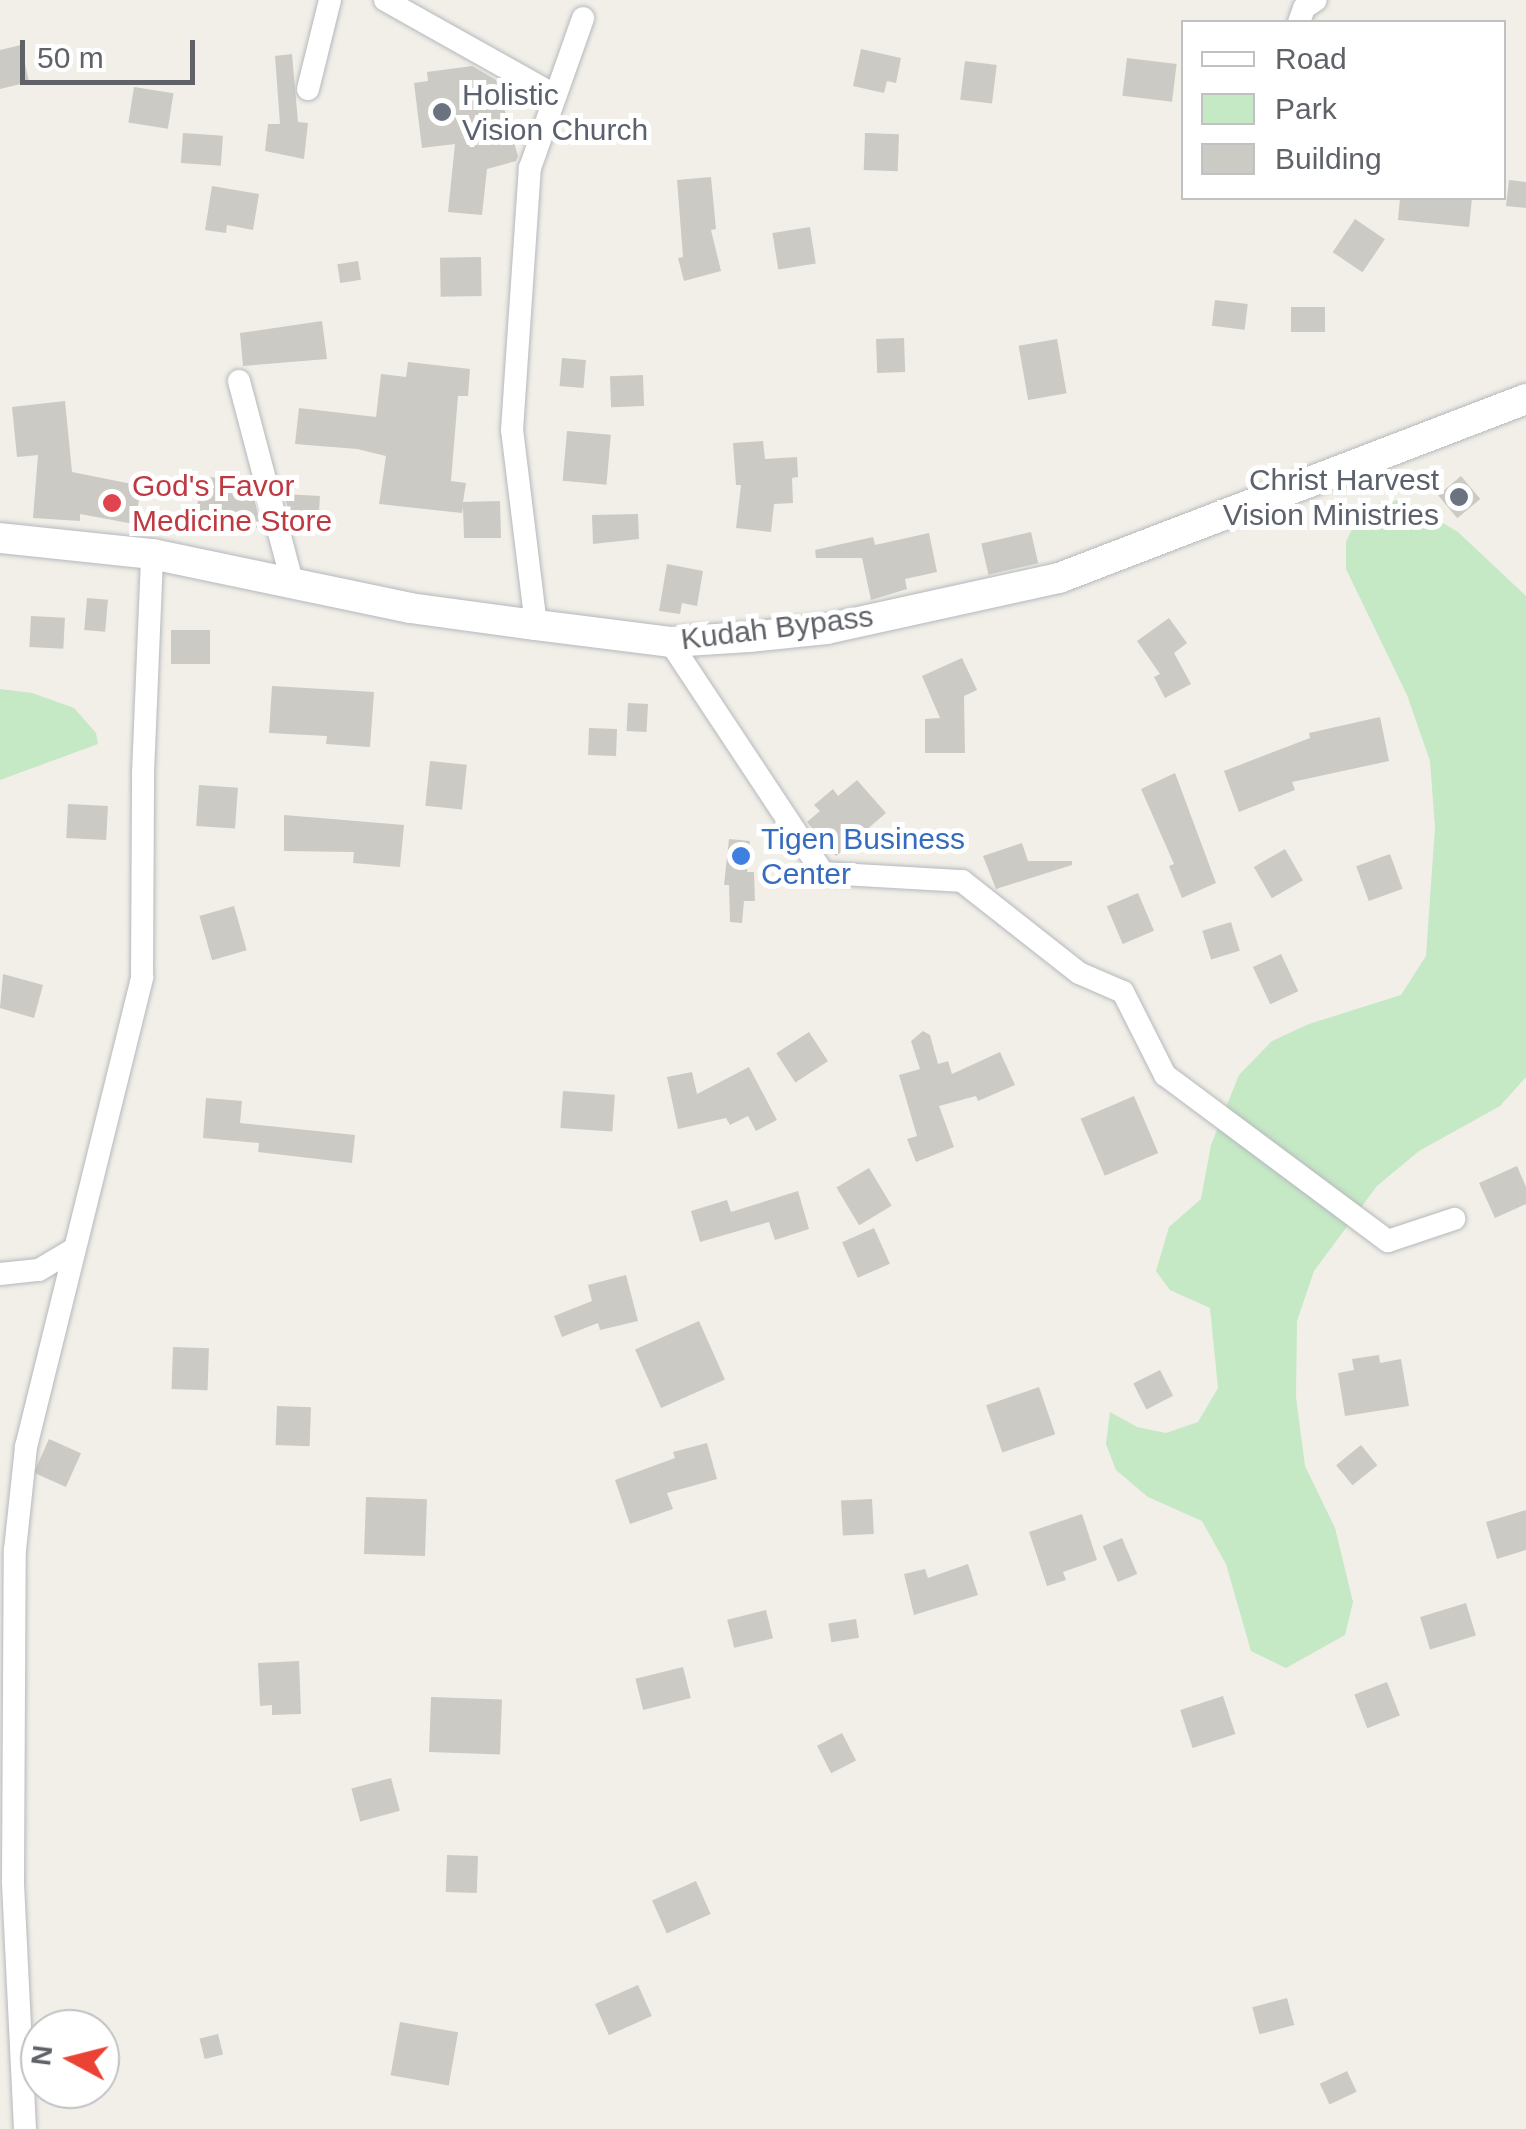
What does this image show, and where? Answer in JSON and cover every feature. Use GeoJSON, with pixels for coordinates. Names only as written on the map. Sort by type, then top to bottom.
{"type":"FeatureCollection","features":[{"type":"Feature","properties":{"kind":"street"},"geometry":{"type":"LineString","coordinates":[[308,89],[330,0]]}},
{"type":"Feature","properties":{"kind":"street"},"geometry":{"type":"LineString","coordinates":[[385,0],[554,95]]}},
{"type":"Feature","properties":{"kind":"street"},"geometry":{"type":"LineString","coordinates":[[1301,20],[1304,8],[1316,0]]}},
{"type":"Feature","properties":{"kind":"street"},"geometry":{"type":"LineString","coordinates":[[536,625],[512,430],[530,168],[583,18]]}},
{"type":"Feature","properties":{"kind":"street"},"geometry":{"type":"LineString","coordinates":[[239,381],[293,585]]}},
{"type":"Feature","properties":{"kind":"street","name":"Kudah Bypass"},"geometry":{"type":"LineString","coordinates":[[0,538],[152,554],[410,608],[670,642],[827,629],[1059,578],[1526,398]]}},
{"type":"Feature","properties":{"kind":"street"},"geometry":{"type":"LineString","coordinates":[[26,2129],[13,1880],[7,1553],[26,1446],[142,977],[143,772],[152,554]]}},
{"type":"Feature","properties":{"kind":"street"},"geometry":{"type":"LineString","coordinates":[[670,642],[822,873],[962,880],[1079,973],[1124,992],[1165,1075],[1388,1241],[1454,1219]]}},
{"type":"Feature","properties":{"kind":"street"},"geometry":{"type":"LineString","coordinates":[[0,1274],[39,1270],[74,1248]]}},
{"type":"Feature","properties":{"kind":"green space"},"geometry":{"type":"Polygon","coordinates":[[[1403,499],[1458,532],[1526,596],[1526,1077],[1500,1106],[1419,1151],[1377,1186],[1314,1271],[1297,1321],[1296,1397],[1305,1466],[1335,1528],[1353,1602],[1345,1635],[1286,1668],[1251,1651],[1226,1564],[1202,1521],[1148,1497],[1116,1470],[1106,1444],[1110,1412],[1137,1427],[1166,1433],[1198,1422],[1218,1388],[1210,1308],[1170,1290],[1156,1271],[1169,1227],[1201,1199],[1211,1145],[1239,1075],[1272,1041],[1309,1024],[1401,995],[1426,956],[1435,827],[1430,761],[1407,695],[1346,569],[1346,542],[1362,507],[1403,499]]]}},
{"type":"Feature","properties":{"kind":"green space"},"geometry":{"type":"Polygon","coordinates":[[[0,689],[32,693],[74,708],[96,733],[98,744],[0,780],[0,689]]]}},
{"type":"Feature","properties":{"kind":"building"},"geometry":{"type":"Polygon","coordinates":[[[21,45],[29,82],[0,89],[0,50],[21,45]]]}},
{"type":"Feature","properties":{"kind":"building"},"geometry":{"type":"Polygon","coordinates":[[[861,49],[901,58],[896,83],[887,81],[884,93],[853,86],[861,49]]]}},
{"type":"Feature","properties":{"kind":"building"},"geometry":{"type":"Polygon","coordinates":[[[292,54],[298,122],[308,123],[304,159],[265,151],[268,124],[280,124],[275,56],[292,54]]]}},
{"type":"Feature","properties":{"kind":"building"},"geometry":{"type":"Polygon","coordinates":[[[1127,58],[1177,64],[1172,102],[1122,96],[1127,58]]]}},
{"type":"Feature","properties":{"kind":"building"},"geometry":{"type":"Polygon","coordinates":[[[965,61],[997,65],[992,104],[960,100],[965,61]]]}},
{"type":"Feature","properties":{"kind":"building"},"geometry":{"type":"Polygon","coordinates":[[[472,66],[496,80],[518,156],[516,161],[487,169],[482,215],[448,212],[455,144],[422,148],[414,83],[428,81],[427,72],[472,66]]]}},
{"type":"Feature","properties":{"kind":"building"},"geometry":{"type":"Polygon","coordinates":[[[134,87],[174,93],[168,129],[128,123],[134,87]]]}},
{"type":"Feature","properties":{"kind":"building"},"geometry":{"type":"Polygon","coordinates":[[[183,133],[223,136],[221,166],[181,163],[183,133]]]}},
{"type":"Feature","properties":{"kind":"building"},"geometry":{"type":"Polygon","coordinates":[[[865,133],[899,134],[898,171],[864,170],[865,133]]]}},
{"type":"Feature","properties":{"kind":"building"},"geometry":{"type":"Polygon","coordinates":[[[711,177],[716,229],[711,230],[721,271],[684,281],[678,258],[683,257],[677,180],[711,177]]]}},
{"type":"Feature","properties":{"kind":"building"},"geometry":{"type":"Polygon","coordinates":[[[1509,180],[1526,182],[1526,208],[1506,206],[1509,180]]]}},
{"type":"Feature","properties":{"kind":"building"},"geometry":{"type":"Polygon","coordinates":[[[212,186],[259,194],[253,230],[227,225],[226,233],[205,230],[212,186]]]}},
{"type":"Feature","properties":{"kind":"building"},"geometry":{"type":"Polygon","coordinates":[[[1400,200],[1472,200],[1469,227],[1398,220],[1400,200]]]}},
{"type":"Feature","properties":{"kind":"building"},"geometry":{"type":"Polygon","coordinates":[[[1355,219],[1385,239],[1362,272],[1333,252],[1355,219]]]}},
{"type":"Feature","properties":{"kind":"building"},"geometry":{"type":"Polygon","coordinates":[[[810,227],[816,264],[778,269],[772,233],[810,227]]]}},
{"type":"Feature","properties":{"kind":"building"},"geometry":{"type":"Polygon","coordinates":[[[481,257],[482,296],[441,297],[440,258],[481,257]]]}},
{"type":"Feature","properties":{"kind":"building"},"geometry":{"type":"Polygon","coordinates":[[[358,261],[361,280],[340,283],[337,264],[358,261]]]}},
{"type":"Feature","properties":{"kind":"building"},"geometry":{"type":"Polygon","coordinates":[[[1215,300],[1248,304],[1245,330],[1212,326],[1215,300]]]}},
{"type":"Feature","properties":{"kind":"building"},"geometry":{"type":"Polygon","coordinates":[[[1291,307],[1325,307],[1325,332],[1291,332],[1291,307]]]}},
{"type":"Feature","properties":{"kind":"building"},"geometry":{"type":"Polygon","coordinates":[[[322,321],[327,359],[243,366],[240,333],[322,321]]]}},
{"type":"Feature","properties":{"kind":"building"},"geometry":{"type":"Polygon","coordinates":[[[904,338],[905,372],[877,373],[876,339],[904,338]]]}},
{"type":"Feature","properties":{"kind":"building"},"geometry":{"type":"Polygon","coordinates":[[[1057,339],[1067,393],[1028,400],[1019,346],[1057,339]]]}},
{"type":"Feature","properties":{"kind":"building"},"geometry":{"type":"Polygon","coordinates":[[[562,358],[586,360],[583,388],[560,386],[562,358]]]}},
{"type":"Feature","properties":{"kind":"building"},"geometry":{"type":"Polygon","coordinates":[[[408,362],[470,369],[468,396],[458,396],[451,481],[466,483],[463,502],[500,501],[501,538],[464,538],[463,507],[462,513],[379,504],[386,456],[357,449],[295,444],[299,408],[376,417],[381,374],[406,377],[408,362]]]}},
{"type":"Feature","properties":{"kind":"building"},"geometry":{"type":"Polygon","coordinates":[[[643,375],[644,406],[611,407],[610,376],[643,375]]]}},
{"type":"Feature","properties":{"kind":"building"},"geometry":{"type":"Polygon","coordinates":[[[65,401],[72,472],[142,486],[134,524],[80,514],[80,521],[33,518],[38,455],[17,457],[12,407],[65,401]]]}},
{"type":"Feature","properties":{"kind":"building"},"geometry":{"type":"Polygon","coordinates":[[[567,431],[611,435],[606,485],[563,481],[567,431]]]}},
{"type":"Feature","properties":{"kind":"building"},"geometry":{"type":"Polygon","coordinates":[[[763,441],[765,459],[797,457],[798,477],[792,478],[793,503],[774,504],[771,532],[736,528],[741,485],[736,485],[733,443],[763,441]]]}},
{"type":"Feature","properties":{"kind":"building"},"geometry":{"type":"Polygon","coordinates":[[[201,476],[218,478],[217,489],[252,491],[262,528],[195,524],[201,476]]]}},
{"type":"Feature","properties":{"kind":"building","name":"Christ Harvest Vision Ministries"},"geometry":{"type":"Polygon","coordinates":[[[1461,476],[1480,499],[1457,518],[1438,495],[1461,476]]]}},
{"type":"Feature","properties":{"kind":"building"},"geometry":{"type":"Polygon","coordinates":[[[284,494],[320,496],[319,511],[330,512],[329,533],[294,530],[284,494]]]}},
{"type":"Feature","properties":{"kind":"building"},"geometry":{"type":"Polygon","coordinates":[[[638,514],[639,539],[593,544],[592,515],[638,514]]]}},
{"type":"Feature","properties":{"kind":"building"},"geometry":{"type":"Polygon","coordinates":[[[1031,532],[1038,563],[989,575],[981,543],[1031,532]]]}},
{"type":"Feature","properties":{"kind":"building"},"geometry":{"type":"Polygon","coordinates":[[[929,533],[937,572],[905,579],[907,589],[871,600],[862,558],[816,558],[815,550],[873,537],[875,545],[929,533]]]}},
{"type":"Feature","properties":{"kind":"building"},"geometry":{"type":"Polygon","coordinates":[[[667,564],[703,571],[697,606],[682,603],[680,614],[659,611],[667,564]]]}},
{"type":"Feature","properties":{"kind":"building"},"geometry":{"type":"Polygon","coordinates":[[[87,598],[108,600],[105,632],[84,630],[87,598]]]}},
{"type":"Feature","properties":{"kind":"building"},"geometry":{"type":"Polygon","coordinates":[[[31,616],[65,618],[63,649],[29,647],[31,616]]]}},
{"type":"Feature","properties":{"kind":"building"},"geometry":{"type":"Polygon","coordinates":[[[1169,618],[1187,643],[1174,653],[1191,684],[1165,698],[1154,677],[1160,674],[1137,641],[1169,618]]]}},
{"type":"Feature","properties":{"kind":"building"},"geometry":{"type":"Polygon","coordinates":[[[171,630],[210,630],[210,664],[171,664],[171,630]]]}},
{"type":"Feature","properties":{"kind":"building"},"geometry":{"type":"Polygon","coordinates":[[[962,658],[977,690],[964,696],[965,753],[925,753],[925,719],[940,718],[922,676],[962,658]]]}},
{"type":"Feature","properties":{"kind":"building"},"geometry":{"type":"Polygon","coordinates":[[[272,686],[374,692],[370,747],[326,744],[327,736],[269,733],[272,686]]]}},
{"type":"Feature","properties":{"kind":"building"},"geometry":{"type":"Polygon","coordinates":[[[628,703],[648,704],[647,732],[627,731],[628,703]]]}},
{"type":"Feature","properties":{"kind":"building"},"geometry":{"type":"Polygon","coordinates":[[[1380,717],[1389,761],[1292,782],[1295,790],[1239,812],[1224,771],[1310,738],[1309,733],[1380,717]]]}},
{"type":"Feature","properties":{"kind":"building"},"geometry":{"type":"Polygon","coordinates":[[[589,728],[617,729],[616,756],[588,755],[589,728]]]}},
{"type":"Feature","properties":{"kind":"building"},"geometry":{"type":"Polygon","coordinates":[[[430,761],[467,765],[462,810],[425,806],[430,761]]]}},
{"type":"Feature","properties":{"kind":"building"},"geometry":{"type":"Polygon","coordinates":[[[1175,773],[1216,883],[1182,898],[1169,866],[1174,864],[1141,789],[1175,773]]]}},
{"type":"Feature","properties":{"kind":"building"},"geometry":{"type":"Polygon","coordinates":[[[857,780],[886,813],[836,856],[807,822],[820,811],[814,805],[833,789],[838,796],[857,780]]]}},
{"type":"Feature","properties":{"kind":"building"},"geometry":{"type":"Polygon","coordinates":[[[199,785],[238,788],[235,829],[196,826],[199,785]]]}},
{"type":"Feature","properties":{"kind":"building"},"geometry":{"type":"Polygon","coordinates":[[[68,804],[108,806],[106,840],[66,838],[68,804]]]}},
{"type":"Feature","properties":{"kind":"building"},"geometry":{"type":"Polygon","coordinates":[[[284,815],[404,825],[400,867],[353,863],[354,852],[284,851],[284,815]]]}},
{"type":"Feature","properties":{"kind":"building"},"geometry":{"type":"Polygon","coordinates":[[[729,839],[750,841],[747,872],[754,872],[755,901],[744,901],[742,923],[730,922],[729,885],[724,885],[729,839]]]}},
{"type":"Feature","properties":{"kind":"building"},"geometry":{"type":"Polygon","coordinates":[[[1022,843],[1028,861],[1072,861],[1072,865],[996,889],[983,856],[1022,843]]]}},
{"type":"Feature","properties":{"kind":"building"},"geometry":{"type":"Polygon","coordinates":[[[1285,849],[1303,880],[1272,898],[1254,867],[1285,849]]]}},
{"type":"Feature","properties":{"kind":"building"},"geometry":{"type":"Polygon","coordinates":[[[1390,854],[1403,889],[1369,901],[1356,866],[1390,854]]]}},
{"type":"Feature","properties":{"kind":"building"},"geometry":{"type":"Polygon","coordinates":[[[1138,893],[1154,931],[1123,944],[1107,906],[1138,893]]]}},
{"type":"Feature","properties":{"kind":"building"},"geometry":{"type":"Polygon","coordinates":[[[234,906],[247,950],[212,960],[199,916],[234,906]]]}},
{"type":"Feature","properties":{"kind":"building"},"geometry":{"type":"Polygon","coordinates":[[[1231,922],[1240,951],[1211,959],[1202,931],[1231,922]]]}},
{"type":"Feature","properties":{"kind":"building"},"geometry":{"type":"Polygon","coordinates":[[[1281,954],[1298,991],[1270,1004],[1253,967],[1281,954]]]}},
{"type":"Feature","properties":{"kind":"building"},"geometry":{"type":"Polygon","coordinates":[[[3,974],[43,985],[34,1018],[0,1008],[3,974]]]}},
{"type":"Feature","properties":{"kind":"building"},"geometry":{"type":"Polygon","coordinates":[[[923,1031],[930,1035],[938,1064],[948,1061],[952,1074],[1000,1052],[1015,1085],[978,1101],[976,1096],[939,1106],[954,1147],[916,1162],[907,1139],[917,1136],[899,1075],[920,1069],[911,1041],[923,1031]]]}},
{"type":"Feature","properties":{"kind":"building"},"geometry":{"type":"Polygon","coordinates":[[[809,1032],[828,1061],[795,1083],[776,1053],[809,1032]]]}},
{"type":"Feature","properties":{"kind":"building"},"geometry":{"type":"Polygon","coordinates":[[[749,1067],[777,1120],[756,1131],[748,1116],[730,1125],[726,1118],[678,1129],[667,1077],[692,1072],[697,1094],[749,1067]]]}},
{"type":"Feature","properties":{"kind":"building"},"geometry":{"type":"Polygon","coordinates":[[[563,1091],[615,1095],[612,1132],[560,1128],[563,1091]]]}},
{"type":"Feature","properties":{"kind":"building"},"geometry":{"type":"Polygon","coordinates":[[[1134,1096],[1158,1153],[1105,1176],[1081,1119],[1134,1096]]]}},
{"type":"Feature","properties":{"kind":"building"},"geometry":{"type":"Polygon","coordinates":[[[206,1098],[242,1101],[240,1123],[355,1135],[352,1163],[258,1152],[259,1143],[203,1138],[206,1098]]]}},
{"type":"Feature","properties":{"kind":"building"},"geometry":{"type":"Polygon","coordinates":[[[1517,1166],[1526,1187],[1526,1204],[1495,1218],[1479,1183],[1517,1166]]]}},
{"type":"Feature","properties":{"kind":"building"},"geometry":{"type":"Polygon","coordinates":[[[869,1168],[892,1206],[859,1225],[836,1188],[869,1168]]]}},
{"type":"Feature","properties":{"kind":"building"},"geometry":{"type":"Polygon","coordinates":[[[798,1191],[809,1229],[775,1240],[769,1222],[700,1242],[691,1211],[727,1200],[731,1212],[798,1191]]]}},
{"type":"Feature","properties":{"kind":"building"},"geometry":{"type":"Polygon","coordinates":[[[874,1228],[890,1264],[858,1278],[842,1242],[874,1228]]]}},
{"type":"Feature","properties":{"kind":"building"},"geometry":{"type":"Polygon","coordinates":[[[626,1275],[638,1321],[600,1330],[598,1323],[562,1337],[554,1316],[592,1301],[588,1285],[626,1275]]]}},
{"type":"Feature","properties":{"kind":"building"},"geometry":{"type":"Polygon","coordinates":[[[699,1321],[725,1379],[661,1408],[635,1349],[699,1321]]]}},
{"type":"Feature","properties":{"kind":"building"},"geometry":{"type":"Polygon","coordinates":[[[173,1347],[209,1348],[208,1390],[172,1389],[173,1347]]]}},
{"type":"Feature","properties":{"kind":"building"},"geometry":{"type":"Polygon","coordinates":[[[1379,1355],[1380,1363],[1401,1359],[1409,1406],[1345,1416],[1338,1373],[1354,1370],[1352,1359],[1379,1355]]]}},
{"type":"Feature","properties":{"kind":"building"},"geometry":{"type":"Polygon","coordinates":[[[1160,1370],[1173,1396],[1146,1409],[1133,1384],[1160,1370]]]}},
{"type":"Feature","properties":{"kind":"building"},"geometry":{"type":"Polygon","coordinates":[[[1039,1387],[1055,1434],[1002,1453],[986,1405],[1039,1387]]]}},
{"type":"Feature","properties":{"kind":"building"},"geometry":{"type":"Polygon","coordinates":[[[277,1406],[311,1407],[310,1446],[276,1445],[277,1406]]]}},
{"type":"Feature","properties":{"kind":"building"},"geometry":{"type":"Polygon","coordinates":[[[49,1439],[81,1453],[66,1487],[34,1473],[49,1439]]]}},
{"type":"Feature","properties":{"kind":"building"},"geometry":{"type":"Polygon","coordinates":[[[707,1443],[717,1479],[667,1493],[673,1509],[630,1524],[615,1480],[675,1458],[673,1452],[707,1443]]]}},
{"type":"Feature","properties":{"kind":"building"},"geometry":{"type":"Polygon","coordinates":[[[1361,1445],[1377,1465],[1352,1485],[1336,1465],[1361,1445]]]}},
{"type":"Feature","properties":{"kind":"building"},"geometry":{"type":"Polygon","coordinates":[[[366,1497],[427,1499],[425,1556],[364,1554],[366,1497]]]}},
{"type":"Feature","properties":{"kind":"building"},"geometry":{"type":"Polygon","coordinates":[[[872,1499],[874,1534],[843,1536],[841,1501],[872,1499]]]}},
{"type":"Feature","properties":{"kind":"building"},"geometry":{"type":"Polygon","coordinates":[[[1526,1510],[1526,1550],[1497,1559],[1486,1522],[1526,1510]]]}},
{"type":"Feature","properties":{"kind":"building"},"geometry":{"type":"Polygon","coordinates":[[[1082,1514],[1097,1560],[1063,1572],[1066,1580],[1047,1586],[1029,1532],[1082,1514]]]}},
{"type":"Feature","properties":{"kind":"building"},"geometry":{"type":"Polygon","coordinates":[[[1122,1538],[1137,1574],[1118,1582],[1103,1546],[1122,1538]]]}},
{"type":"Feature","properties":{"kind":"building"},"geometry":{"type":"Polygon","coordinates":[[[968,1564],[978,1595],[914,1615],[904,1574],[925,1569],[928,1578],[968,1564]]]}},
{"type":"Feature","properties":{"kind":"building"},"geometry":{"type":"Polygon","coordinates":[[[1466,1603],[1476,1636],[1430,1650],[1420,1617],[1466,1603]]]}},
{"type":"Feature","properties":{"kind":"building"},"geometry":{"type":"Polygon","coordinates":[[[766,1610],[773,1638],[734,1648],[727,1620],[766,1610]]]}},
{"type":"Feature","properties":{"kind":"building"},"geometry":{"type":"Polygon","coordinates":[[[856,1619],[859,1638],[831,1642],[828,1623],[856,1619]]]}},
{"type":"Feature","properties":{"kind":"building"},"geometry":{"type":"Polygon","coordinates":[[[299,1661],[301,1714],[272,1715],[272,1705],[260,1706],[258,1663],[299,1661]]]}},
{"type":"Feature","properties":{"kind":"building"},"geometry":{"type":"Polygon","coordinates":[[[683,1667],[691,1698],[643,1710],[635,1679],[683,1667]]]}},
{"type":"Feature","properties":{"kind":"building"},"geometry":{"type":"Polygon","coordinates":[[[1387,1682],[1400,1716],[1367,1728],[1354,1695],[1387,1682]]]}},
{"type":"Feature","properties":{"kind":"building"},"geometry":{"type":"Polygon","coordinates":[[[1223,1696],[1235,1734],[1193,1748],[1180,1710],[1223,1696]]]}},
{"type":"Feature","properties":{"kind":"building"},"geometry":{"type":"Polygon","coordinates":[[[431,1697],[502,1699],[500,1754],[429,1752],[431,1697]]]}},
{"type":"Feature","properties":{"kind":"building"},"geometry":{"type":"Polygon","coordinates":[[[842,1733],[856,1761],[831,1773],[817,1746],[842,1733]]]}},
{"type":"Feature","properties":{"kind":"building"},"geometry":{"type":"Polygon","coordinates":[[[391,1778],[400,1811],[360,1821],[351,1789],[391,1778]]]}},
{"type":"Feature","properties":{"kind":"building"},"geometry":{"type":"Polygon","coordinates":[[[447,1855],[478,1856],[477,1893],[446,1892],[447,1855]]]}},
{"type":"Feature","properties":{"kind":"building"},"geometry":{"type":"Polygon","coordinates":[[[696,1881],[711,1914],[667,1933],[652,1901],[696,1881]]]}},
{"type":"Feature","properties":{"kind":"building"},"geometry":{"type":"Polygon","coordinates":[[[638,1985],[652,2016],[609,2035],[595,2004],[638,1985]]]}},
{"type":"Feature","properties":{"kind":"building"},"geometry":{"type":"Polygon","coordinates":[[[1287,1998],[1294,2025],[1259,2034],[1252,2007],[1287,1998]]]}},
{"type":"Feature","properties":{"kind":"building"},"geometry":{"type":"Polygon","coordinates":[[[400,2022],[458,2032],[449,2085],[391,2075],[400,2022]]]}},
{"type":"Feature","properties":{"kind":"building"},"geometry":{"type":"Polygon","coordinates":[[[218,2034],[223,2054],[205,2059],[200,2039],[218,2034]]]}},
{"type":"Feature","properties":{"kind":"building"},"geometry":{"type":"Polygon","coordinates":[[[1347,2071],[1357,2092],[1330,2105],[1320,2084],[1347,2071]]]}},
{"type":"Feature","properties":{"kind":"place","name":"Holistic Vision Church"},"geometry":{"type":"Point","coordinates":[442,112]}},
{"type":"Feature","properties":{"kind":"place","name":"Christ Harvest Vision Ministries"},"geometry":{"type":"Point","coordinates":[1459,497]}},
{"type":"Feature","properties":{"kind":"place","name":"God's Favor Medicine Store"},"geometry":{"type":"Point","coordinates":[112,503]}},
{"type":"Feature","properties":{"kind":"place","name":"Tigen Business Center"},"geometry":{"type":"Point","coordinates":[741,856]}}]}
